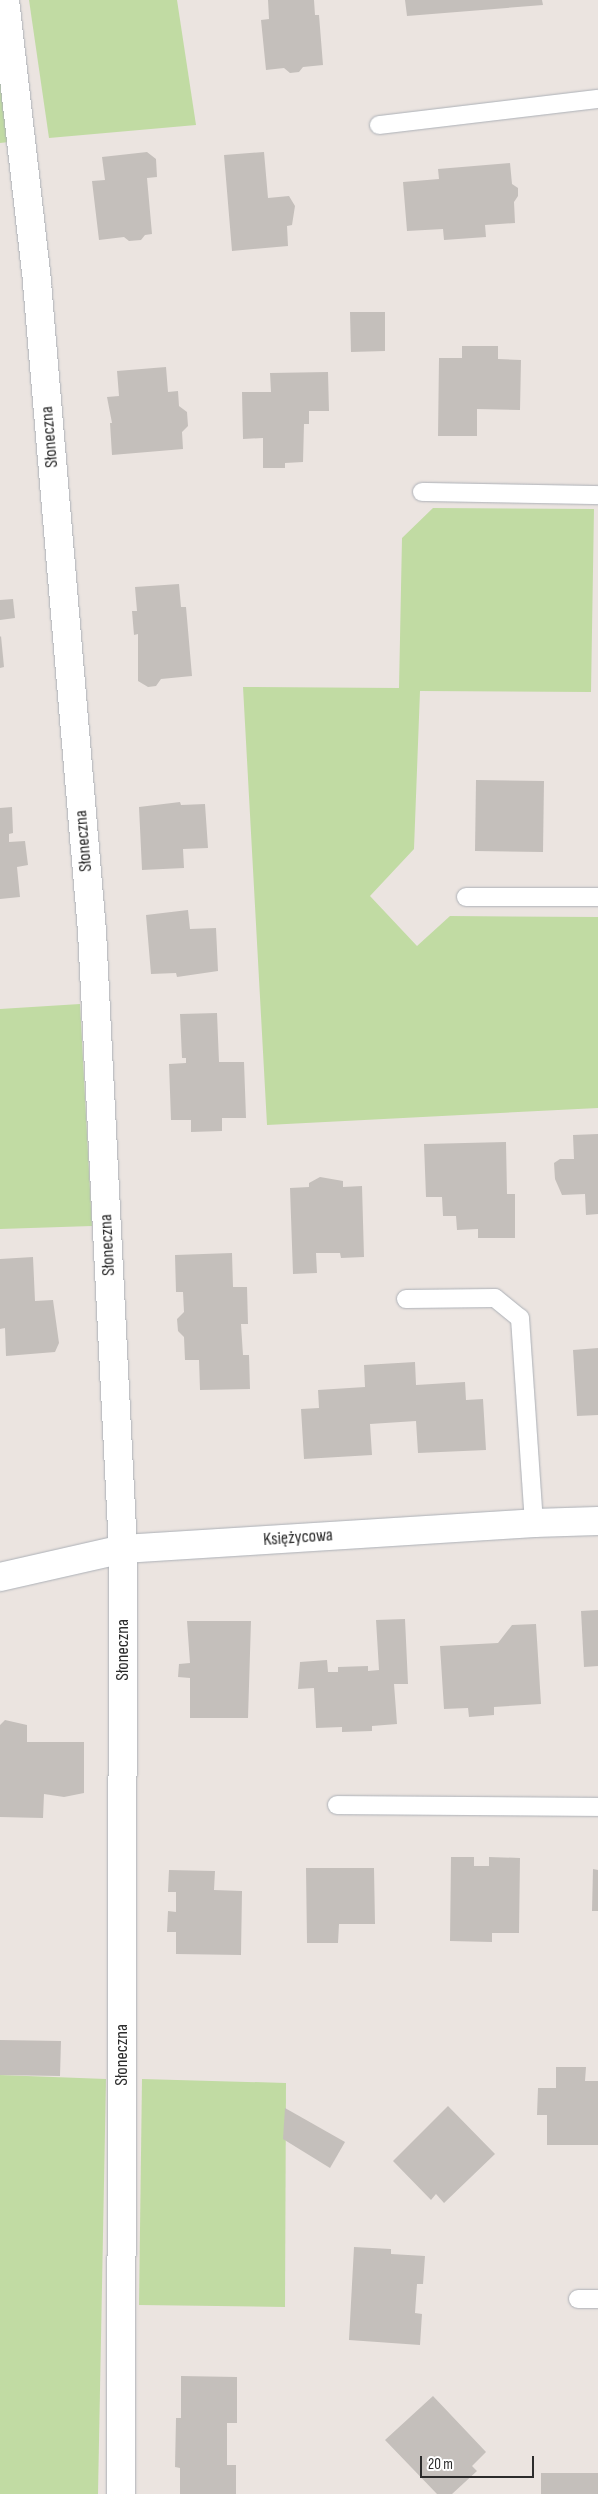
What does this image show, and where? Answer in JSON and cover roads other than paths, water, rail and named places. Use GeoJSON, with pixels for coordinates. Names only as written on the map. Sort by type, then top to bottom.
{"type":"FeatureCollection","features":[{"type":"Feature","properties":{"kind":"street","name":"Słoneczna"},"geometry":{"type":"LineString","coordinates":[[5,0],[37,283],[92,931],[123,1549],[121,2494]]}},
{"type":"Feature","properties":{"kind":"street","name":"Księżycowa"},"geometry":{"type":"LineString","coordinates":[[0,1577],[123,1549],[534,1522],[598,1521]]}},
{"type":"Feature","properties":{"kind":"lane"},"geometry":{"type":"LineString","coordinates":[[379,125],[598,99]]}},
{"type":"Feature","properties":{"kind":"lane"},"geometry":{"type":"LineString","coordinates":[[422,492],[598,495]]}},
{"type":"Feature","properties":{"kind":"lane"},"geometry":{"type":"LineString","coordinates":[[466,897],[598,897]]}},
{"type":"Feature","properties":{"kind":"lane"},"geometry":{"type":"LineString","coordinates":[[406,1299],[495,1298],[520,1318],[534,1522]]}},
{"type":"Feature","properties":{"kind":"lane"},"geometry":{"type":"LineString","coordinates":[[337,1806],[598,1807]]}},
{"type":"Feature","properties":{"kind":"lane"},"geometry":{"type":"LineString","coordinates":[[578,2299],[598,2299]]}}]}
